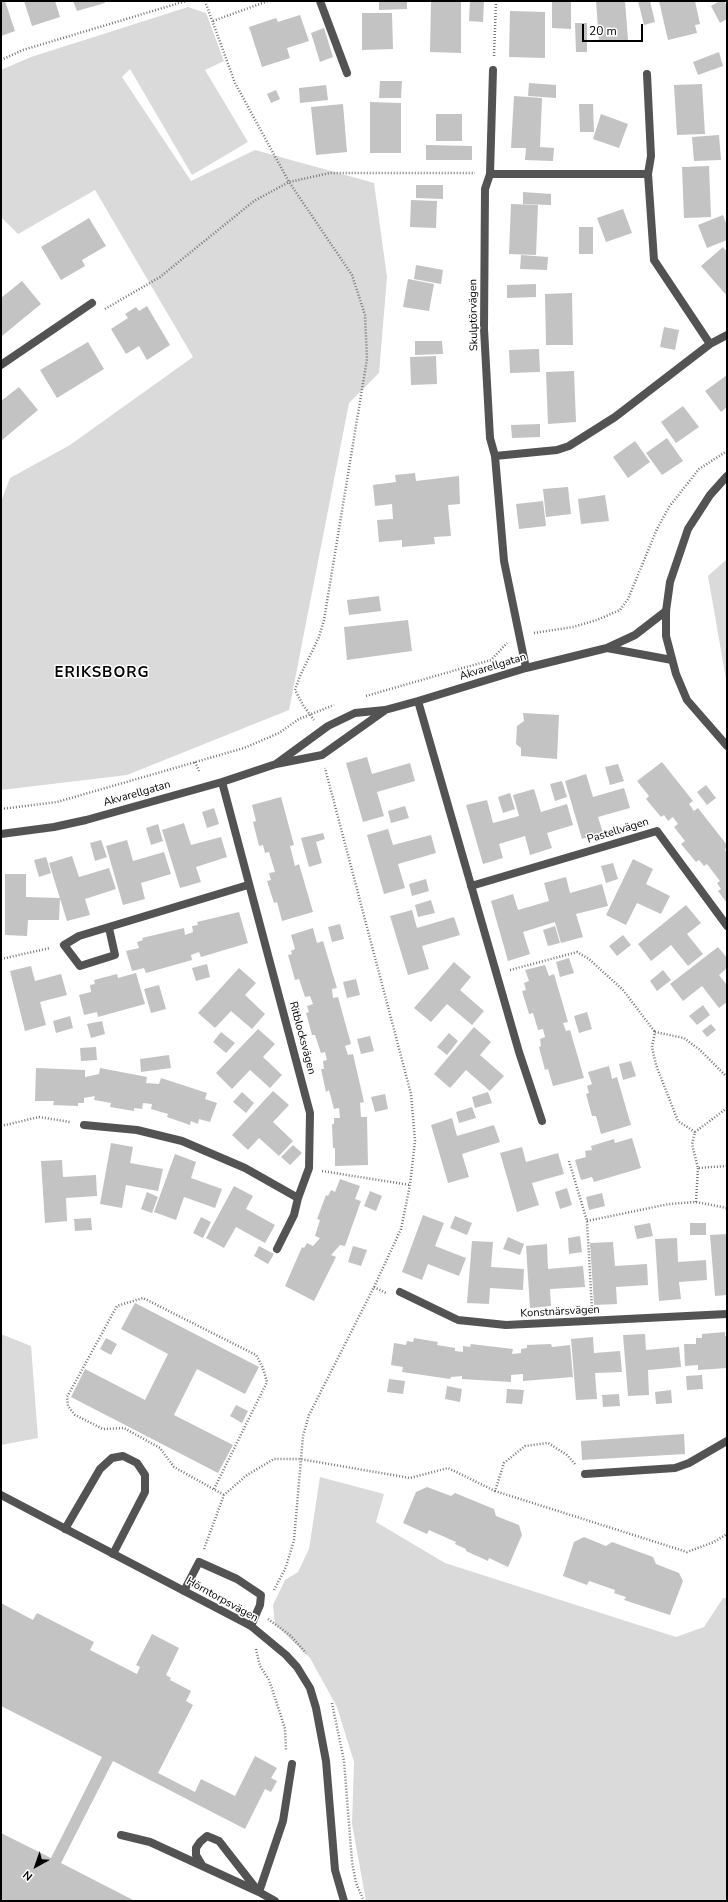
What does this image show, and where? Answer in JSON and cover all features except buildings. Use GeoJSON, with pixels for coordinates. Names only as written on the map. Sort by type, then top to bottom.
{"type":"FeatureCollection","features":[{"type":"Feature","properties":{"kind":"street"},"geometry":{"type":"LineString","coordinates":[[320,1],[347,73]]}},
{"type":"Feature","properties":{"kind":"street","name":"Skulptörvägen"},"geometry":{"type":"LineString","coordinates":[[493,70],[490,174],[485,189],[484,329],[490,438],[495,456],[504,561],[526,668]]}},
{"type":"Feature","properties":{"kind":"street"},"geometry":{"type":"LineString","coordinates":[[647,74],[651,156],[648,174],[654,260],[710,344]]}},
{"type":"Feature","properties":{"kind":"street"},"geometry":{"type":"LineString","coordinates":[[490,174],[648,174]]}},
{"type":"Feature","properties":{"kind":"street"},"geometry":{"type":"LineString","coordinates":[[1,365],[92,303]]}},
{"type":"Feature","properties":{"kind":"street"},"geometry":{"type":"LineString","coordinates":[[495,456],[557,450],[569,446],[615,417],[710,344],[727,335]]}},
{"type":"Feature","properties":{"kind":"street"},"geometry":{"type":"LineString","coordinates":[[727,476],[710,495],[688,529],[672,572],[666,611],[666,636],[672,660],[687,700],[727,746]]}},
{"type":"Feature","properties":{"kind":"street","name":"Akvarellgatan"},"geometry":{"type":"LineString","coordinates":[[276,764],[317,733],[355,713],[385,710],[526,668],[607,648],[635,635],[666,611]]}},
{"type":"Feature","properties":{"kind":"street","name":"Akvarellgatan"},"geometry":{"type":"LineString","coordinates":[[607,648],[672,660]]}},
{"type":"Feature","properties":{"kind":"street"},"geometry":{"type":"LineString","coordinates":[[418,701],[519,1052],[542,1121]]}},
{"type":"Feature","properties":{"kind":"street","name":"Akvarellgatan"},"geometry":{"type":"LineString","coordinates":[[1,834],[54,827],[79,821],[222,782],[276,764],[322,756],[385,710]]}},
{"type":"Feature","properties":{"kind":"street","name":"Ritblocksvägen"},"geometry":{"type":"LineString","coordinates":[[222,782],[248,885],[310,1113],[309,1168],[294,1214],[278,1249]]}},
{"type":"Feature","properties":{"kind":"street","name":"Pastellvägen"},"geometry":{"type":"LineString","coordinates":[[471,886],[657,831],[727,926]]}},
{"type":"Feature","properties":{"kind":"street"},"geometry":{"type":"LineString","coordinates":[[109,928],[115,955],[80,966],[64,945],[79,936],[248,885]]}},
{"type":"Feature","properties":{"kind":"street"},"geometry":{"type":"LineString","coordinates":[[84,1125],[103,1125],[137,1130],[182,1141],[245,1168],[298,1198]]}},
{"type":"Feature","properties":{"kind":"street","name":"Konstnärsvägen"},"geometry":{"type":"LineString","coordinates":[[400,1292],[458,1320],[506,1325],[593,1322],[727,1314]]}},
{"type":"Feature","properties":{"kind":"street"},"geometry":{"type":"LineString","coordinates":[[585,1474],[675,1468],[689,1463],[727,1441]]}},
{"type":"Feature","properties":{"kind":"street"},"geometry":{"type":"LineString","coordinates":[[65,1529],[100,1469],[112,1458],[123,1456],[137,1463],[146,1475],[145,1492],[113,1554]]}},
{"type":"Feature","properties":{"kind":"street","name":"Hörntorpsvägen"},"geometry":{"type":"LineString","coordinates":[[1,1495],[251,1626],[286,1655],[297,1667],[310,1688],[316,1708],[326,1761],[335,1870],[344,1901]]}},
{"type":"Feature","properties":{"kind":"street"},"geometry":{"type":"LineString","coordinates":[[184,1591],[199,1562],[236,1579],[261,1594],[251,1626]]}},
{"type":"Feature","properties":{"kind":"street"},"geometry":{"type":"LineString","coordinates":[[259,1892],[283,1821],[292,1764]]}},
{"type":"Feature","properties":{"kind":"street"},"geometry":{"type":"LineString","coordinates":[[121,1835],[150,1842],[202,1865],[275,1901]]}},
{"type":"Feature","properties":{"kind":"street"},"geometry":{"type":"LineString","coordinates":[[202,1865],[196,1855],[196,1848],[200,1842],[207,1836],[219,1840],[259,1892]]}},
{"type":"Feature","properties":{"kind":"path"},"geometry":{"type":"LineString","coordinates":[[1,60],[23,50],[186,1]]}},
{"type":"Feature","properties":{"kind":"path"},"geometry":{"type":"LineString","coordinates":[[205,1],[235,84],[289,182],[352,275],[365,315],[367,352],[366,367],[324,620],[319,637],[300,676],[295,690],[310,714],[317,733]]}},
{"type":"Feature","properties":{"kind":"path"},"geometry":{"type":"LineString","coordinates":[[213,21],[268,1]]}},
{"type":"Feature","properties":{"kind":"path"},"geometry":{"type":"LineString","coordinates":[[493,70],[496,1]]}},
{"type":"Feature","properties":{"kind":"path"},"geometry":{"type":"LineString","coordinates":[[92,303],[104,309],[160,277],[254,201],[289,182],[337,173],[490,174]]}},
{"type":"Feature","properties":{"kind":"path"},"geometry":{"type":"LineString","coordinates":[[365,696],[491,660],[506,644],[535,633],[573,627],[596,620],[620,610],[628,599],[657,529],[669,508],[698,469],[727,451]]}},
{"type":"Feature","properties":{"kind":"path"},"geometry":{"type":"LineString","coordinates":[[1,809],[57,802],[244,748],[278,733],[310,714],[336,705]]}},
{"type":"Feature","properties":{"kind":"path"},"geometry":{"type":"LineString","coordinates":[[272,1594],[286,1567],[294,1540],[300,1459],[303,1436],[309,1415],[374,1287],[400,1229],[410,1185],[415,1141],[411,1094],[339,827],[322,756]]}},
{"type":"Feature","properties":{"kind":"path"},"geometry":{"type":"LineString","coordinates":[[1,959],[64,945]]}},
{"type":"Feature","properties":{"kind":"path"},"geometry":{"type":"LineString","coordinates":[[496,974],[556,956],[577,952],[590,959],[623,990],[655,1032],[684,1038],[700,1050],[727,1077]]}},
{"type":"Feature","properties":{"kind":"path"},"geometry":{"type":"LineString","coordinates":[[655,1032],[652,1047],[656,1065],[678,1122],[695,1132]]}},
{"type":"Feature","properties":{"kind":"path"},"geometry":{"type":"LineString","coordinates":[[696,1202],[698,1168],[692,1144],[695,1132],[727,1108]]}},
{"type":"Feature","properties":{"kind":"path"},"geometry":{"type":"LineString","coordinates":[[1,1126],[39,1117],[84,1125]]}},
{"type":"Feature","properties":{"kind":"path"},"geometry":{"type":"LineString","coordinates":[[569,1161],[587,1221],[593,1322]]}},
{"type":"Feature","properties":{"kind":"path"},"geometry":{"type":"LineString","coordinates":[[698,1168],[727,1166]]}},
{"type":"Feature","properties":{"kind":"path"},"geometry":{"type":"LineString","coordinates":[[309,1168],[410,1185]]}},
{"type":"Feature","properties":{"kind":"path"},"geometry":{"type":"LineString","coordinates":[[587,1221],[669,1204],[696,1202],[727,1208]]}},
{"type":"Feature","properties":{"kind":"path"},"geometry":{"type":"LineString","coordinates":[[214,1489],[267,1382],[263,1368],[256,1355],[143,1298],[117,1306],[67,1397],[68,1406],[75,1415],[103,1429],[124,1428],[160,1448],[174,1467],[224,1495]]}},
{"type":"Feature","properties":{"kind":"path"},"geometry":{"type":"LineString","coordinates":[[495,1490],[504,1463],[525,1446],[548,1443],[567,1455],[585,1474]]}},
{"type":"Feature","properties":{"kind":"path"},"geometry":{"type":"LineString","coordinates":[[199,1562],[224,1495],[247,1475],[274,1459],[300,1459],[410,1478],[448,1468],[495,1490],[687,1552],[714,1542],[727,1534]]}},
{"type":"Feature","properties":{"kind":"path"},"geometry":{"type":"LineString","coordinates":[[251,1626],[260,1666],[269,1680],[285,1729],[286,1754],[292,1764]]}},
{"type":"Feature","properties":{"kind":"shaded area"},"geometry":{"type":"Polygon","coordinates":[[[188,7],[206,13],[224,61],[205,70],[248,142],[192,175],[130,69],[122,77],[191,181],[255,150],[374,183],[387,277],[379,373],[349,403],[289,710],[127,775],[1,790],[1,502],[10,478],[70,445],[193,357],[95,190],[18,234],[1,217],[1,70],[31,57],[188,7]]]}},
{"type":"Feature","properties":{"kind":"shaded area"},"geometry":{"type":"Polygon","coordinates":[[[727,559],[727,685],[708,576],[727,559]]]}},
{"type":"Feature","properties":{"kind":"shaded area"},"geometry":{"type":"Polygon","coordinates":[[[1,1334],[31,1346],[38,1438],[1,1445],[1,1334]]]}},
{"type":"Feature","properties":{"kind":"shaded area"},"geometry":{"type":"Polygon","coordinates":[[[320,1477],[384,1494],[376,1522],[445,1563],[676,1637],[704,1627],[723,1598],[727,1598],[727,1901],[366,1901],[352,1824],[354,1762],[337,1707],[310,1658],[275,1624],[273,1605],[285,1580],[298,1572],[309,1549],[320,1477]]]}},
{"type":"Feature","properties":{"kind":"district","name":"ERIKSBORG"},"geometry":{"type":"Point","coordinates":[102,673]}}]}
